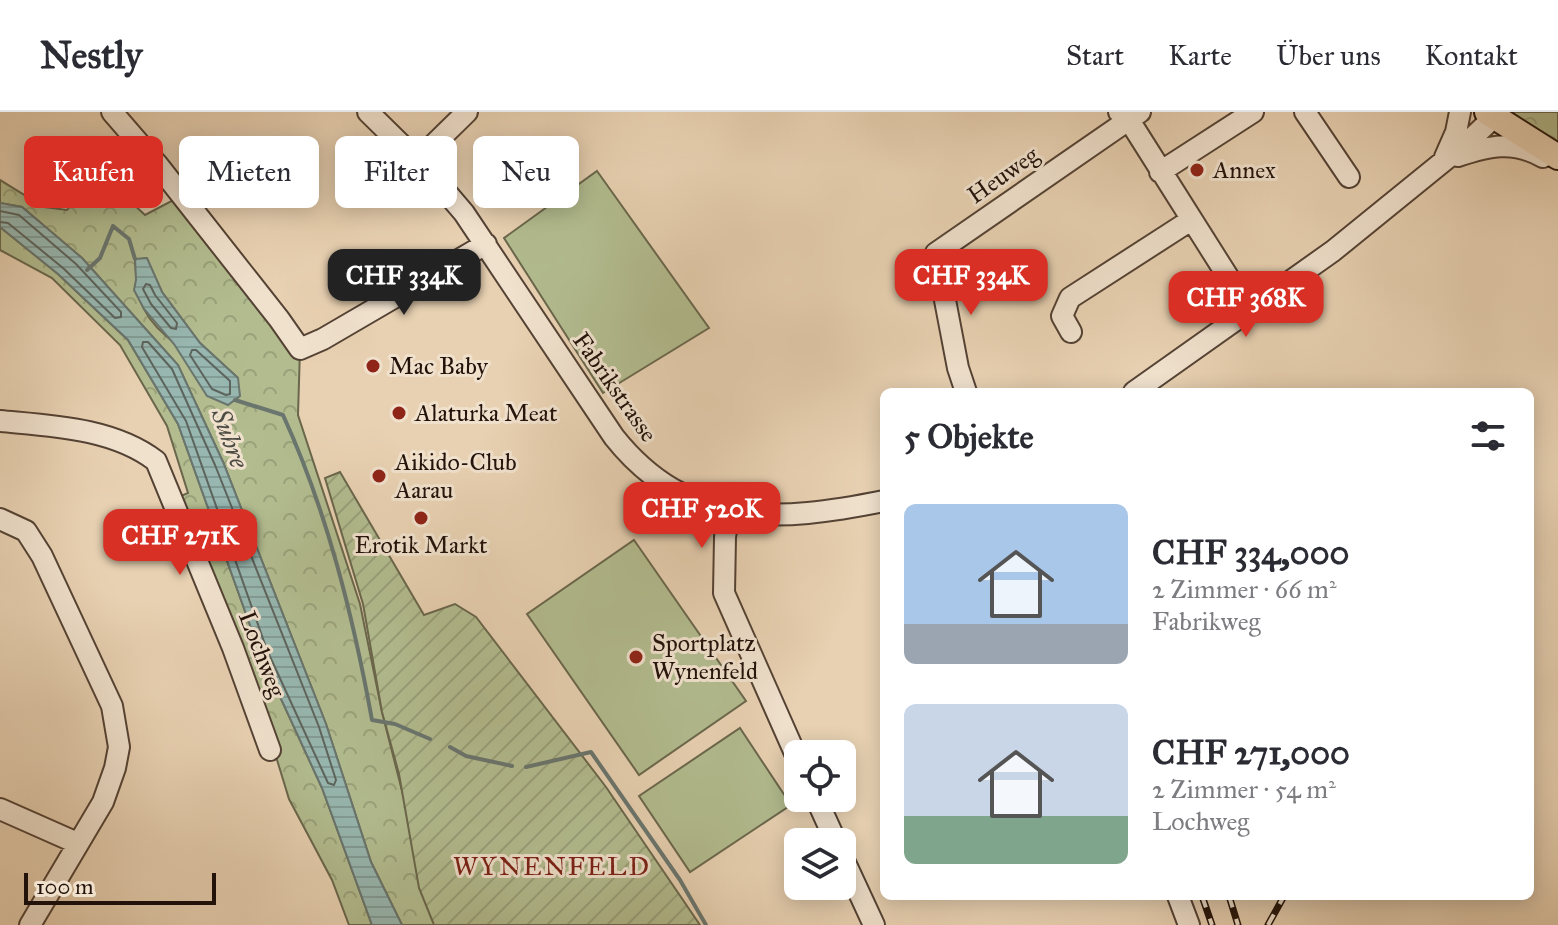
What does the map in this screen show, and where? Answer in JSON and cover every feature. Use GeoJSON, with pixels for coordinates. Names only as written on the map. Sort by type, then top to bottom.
{"type":"FeatureCollection","features":[{"type":"Feature","properties":{"kind":"main road"},"geometry":{"type":"LineString","coordinates":[[1498,113],[1558,139]]}},
{"type":"Feature","properties":{"kind":"main road"},"geometry":{"type":"LineString","coordinates":[[1498,113],[1558,157]]}},
{"type":"Feature","properties":{"kind":"street"},"geometry":{"type":"LineString","coordinates":[[112,112],[157,164],[300,349],[323,339],[486,244]]}},
{"type":"Feature","properties":{"kind":"street","name":"Fabrikstrasse"},"geometry":{"type":"LineString","coordinates":[[368,112],[393,136]]}},
{"type":"Feature","properties":{"kind":"street"},"geometry":{"type":"LineString","coordinates":[[442,136],[467,112]]}},
{"type":"Feature","properties":{"kind":"street"},"geometry":{"type":"LineString","coordinates":[[1160,172],[1253,112]]}},
{"type":"Feature","properties":{"kind":"street"},"geometry":{"type":"LineString","coordinates":[[1305,112],[1349,177]]}},
{"type":"Feature","properties":{"kind":"street"},"geometry":{"type":"LineString","coordinates":[[1443,160],[1456,132],[1460,112]]}},
{"type":"Feature","properties":{"kind":"street"},"geometry":{"type":"LineString","coordinates":[[1140,388],[1333,251],[1471,139],[1498,113]]}},
{"type":"Feature","properties":{"kind":"street"},"geometry":{"type":"LineString","coordinates":[[1129,115],[1160,172],[1249,310]]}},
{"type":"Feature","properties":{"kind":"street","name":"Heuweg"},"geometry":{"type":"LineString","coordinates":[[965,388],[936,253],[1129,115]]}},
{"type":"Feature","properties":{"kind":"street"},"geometry":{"type":"LineString","coordinates":[[1443,160],[1498,145],[1516,146],[1558,166]]}},
{"type":"Feature","properties":{"kind":"street","name":"Fabrikstrasse"},"geometry":{"type":"LineString","coordinates":[[457,208],[486,244],[614,437],[631,458],[654,478],[681,493],[729,511],[758,515],[792,516],[880,502]]}},
{"type":"Feature","properties":{"kind":"street"},"geometry":{"type":"LineString","coordinates":[[1071,332],[1062,316],[1070,298],[1191,220]]}},
{"type":"Feature","properties":{"kind":"street","name":"Lochweg"},"geometry":{"type":"LineString","coordinates":[[0,421],[65,427],[98,435],[132,446],[156,461],[233,648],[270,750]]}},
{"type":"Feature","properties":{"kind":"street"},"geometry":{"type":"LineString","coordinates":[[729,511],[725,537],[724,593],[789,740]]}},
{"type":"Feature","properties":{"kind":"street"},"geometry":{"type":"LineString","coordinates":[[0,519],[26,531],[35,543],[112,706],[119,747],[103,802],[30,925]]}},
{"type":"Feature","properties":{"kind":"street"},"geometry":{"type":"LineString","coordinates":[[0,809],[77,843]]}},
{"type":"Feature","properties":{"kind":"street"},"geometry":{"type":"LineString","coordinates":[[856,886],[874,925]]}},
{"type":"Feature","properties":{"kind":"street"},"geometry":{"type":"LineString","coordinates":[[1180,900],[1189,925]]}},
{"type":"Feature","properties":{"kind":"green space"},"geometry":{"type":"Polygon","coordinates":[[[1499,112],[1558,112],[1558,151],[1499,112]]]}},
{"type":"Feature","properties":{"kind":"green space"},"geometry":{"type":"Polygon","coordinates":[[[597,171],[709,328],[603,393],[504,238],[546,208],[579,208],[579,184],[597,171]]]}},
{"type":"Feature","properties":{"kind":"green space"},"geometry":{"type":"Polygon","coordinates":[[[0,180],[24,195],[24,208],[138,208],[145,215],[179,197],[179,208],[190,208],[300,349],[298,415],[360,604],[382,712],[436,925],[402,925],[371,862],[326,724],[223,462],[178,365],[82,258],[22,207],[0,203],[0,180]],[[146,258],[135,260],[140,298],[152,321],[185,350],[238,378],[200,343],[162,292],[146,258]]]}},
{"type":"Feature","properties":{"kind":"green space"},"geometry":{"type":"Polygon","coordinates":[[[0,227],[58,274],[128,340],[178,424],[260,653],[322,788],[372,925],[349,925],[332,880],[289,799],[181,496],[188,493],[167,426],[120,345],[52,278],[0,250],[0,227]]]}},
{"type":"Feature","properties":{"kind":"green space"},"geometry":{"type":"Polygon","coordinates":[[[340,472],[424,615],[455,604],[476,617],[606,787],[700,925],[434,925],[419,888],[399,774],[382,712],[363,604],[325,478],[340,472]]]}},
{"type":"Feature","properties":{"kind":"green space","name":"Sportplatz Wynenfeld"},"geometry":{"type":"Polygon","coordinates":[[[634,540],[746,701],[639,775],[527,614],[634,540]]]}},
{"type":"Feature","properties":{"kind":"green space","name":"Sportplatz Wynenfeld"},"geometry":{"type":"Polygon","coordinates":[[[740,728],[784,794],[784,810],[690,872],[639,796],[740,728]]]}},
{"type":"Feature","properties":{"kind":"water","name":"Suhre"},"geometry":{"type":"Polygon","coordinates":[[[0,203],[22,207],[82,258],[178,365],[223,462],[326,724],[371,862],[402,925],[372,925],[322,788],[260,653],[178,424],[128,340],[58,274],[0,227],[0,203]]]}},
{"type":"Feature","properties":{"kind":"water"},"geometry":{"type":"Polygon","coordinates":[[[147,258],[162,292],[200,343],[238,378],[240,396],[228,405],[207,396],[174,344],[144,309],[134,290],[135,259],[147,258]]]}},
{"type":"Feature","properties":{"kind":"waterway"},"geometry":{"type":"LineString","coordinates":[[87,270],[100,258],[113,226],[129,239],[135,259]]}},
{"type":"Feature","properties":{"kind":"waterway"},"geometry":{"type":"LineString","coordinates":[[235,400],[283,415],[299,451],[337,564],[372,720],[395,724],[430,739]]}},
{"type":"Feature","properties":{"kind":"waterway"},"geometry":{"type":"LineString","coordinates":[[450,747],[466,756],[512,766]]}},
{"type":"Feature","properties":{"kind":"waterway"},"geometry":{"type":"LineString","coordinates":[[526,767],[591,752],[680,880],[706,925]]}},
{"type":"Feature","properties":{"kind":"railway"},"geometry":{"type":"LineString","coordinates":[[1203,900],[1212,925]]}},
{"type":"Feature","properties":{"kind":"railway"},"geometry":{"type":"LineString","coordinates":[[1230,900],[1238,925]]}},
{"type":"Feature","properties":{"kind":"railway"},"geometry":{"type":"LineString","coordinates":[[1268,925],[1282,900]]}},
{"type":"Feature","properties":{"kind":"place","name":"Annex"},"geometry":{"type":"Point","coordinates":[1197,170]}},
{"type":"Feature","properties":{"kind":"place","name":"Mac Baby"},"geometry":{"type":"Point","coordinates":[373,366]}},
{"type":"Feature","properties":{"kind":"place","name":"Alaturka Meat"},"geometry":{"type":"Point","coordinates":[399,413]}},
{"type":"Feature","properties":{"kind":"place","name":"Aikido-Club Aarau"},"geometry":{"type":"Point","coordinates":[379,476]}},
{"type":"Feature","properties":{"kind":"place","name":"Erotik Markt"},"geometry":{"type":"Point","coordinates":[421,518]}},
{"type":"Feature","properties":{"kind":"place","name":"Sportplatz Wynenfeld"},"geometry":{"type":"Point","coordinates":[636,657]}},
{"type":"Feature","properties":{"kind":"district","name":"WYNENFELD"},"geometry":{"type":"Point","coordinates":[552,866]}}]}
